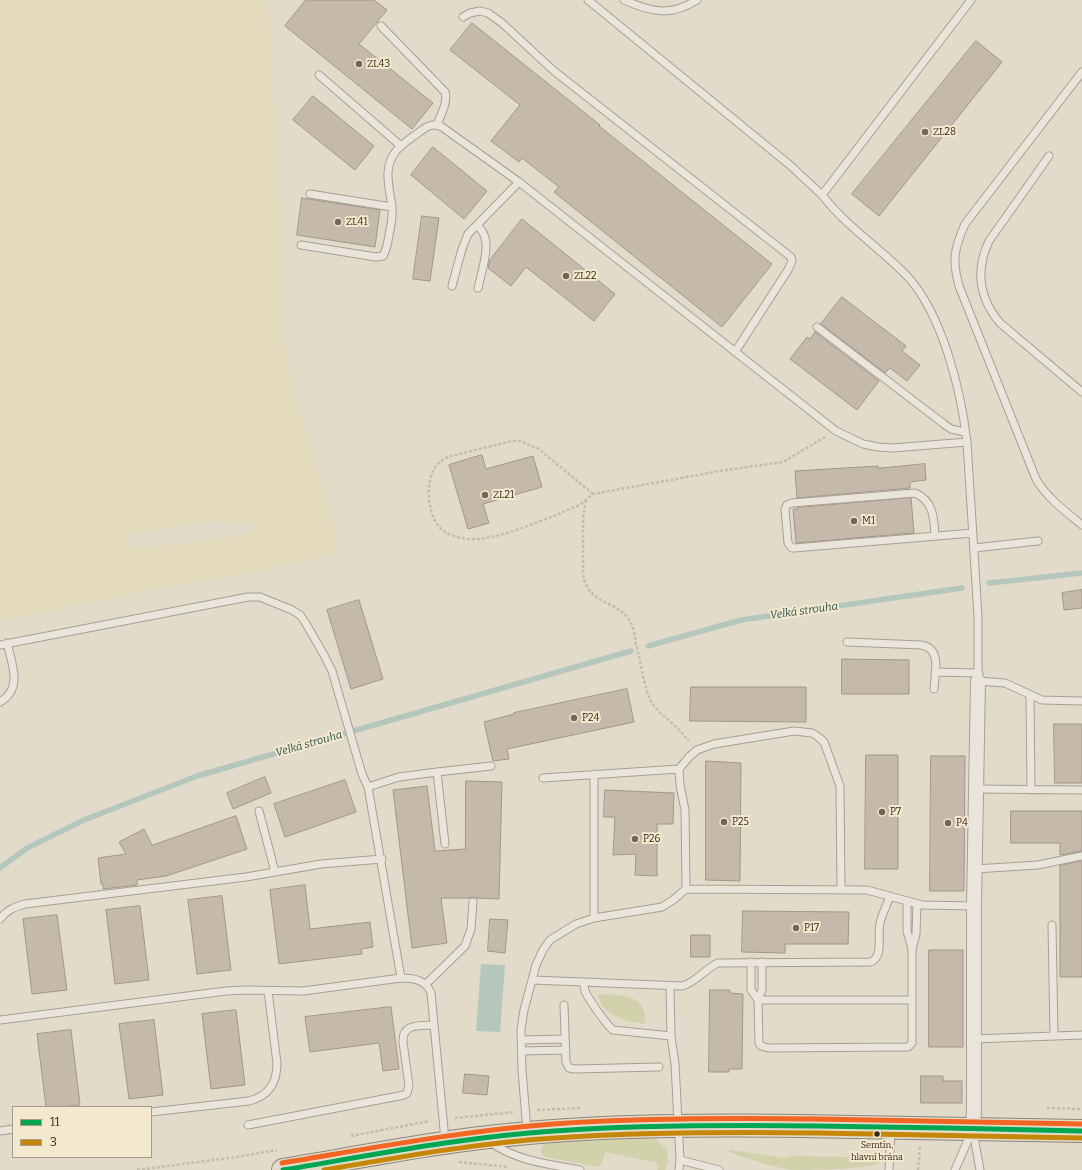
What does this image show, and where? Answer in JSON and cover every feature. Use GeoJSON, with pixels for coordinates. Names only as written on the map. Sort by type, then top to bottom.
{"type":"FeatureCollection","features":[{"type":"Feature","properties":{"kind":"main road"},"geometry":{"type":"LineString","coordinates":[[283,1170],[445,1142],[483,1137],[605,1128],[677,1125],[1082,1131]]}},
{"type":"Feature","properties":{"kind":"street"},"geometry":{"type":"LineString","coordinates":[[973,1129],[974,906],[978,677]]}},
{"type":"Feature","properties":{"kind":"lane"},"geometry":{"type":"LineString","coordinates":[[588,0],[791,166],[822,195],[846,221],[898,268],[920,293],[930,311],[951,364],[965,432],[978,616],[978,677]]}},
{"type":"Feature","properties":{"kind":"lane"},"geometry":{"type":"LineString","coordinates":[[624,0],[651,10],[664,12],[674,11],[685,7],[696,0]]}},
{"type":"Feature","properties":{"kind":"lane"},"geometry":{"type":"LineString","coordinates":[[822,195],[971,0]]}},
{"type":"Feature","properties":{"kind":"lane"},"geometry":{"type":"LineString","coordinates":[[463,17],[470,13],[480,11],[488,13],[498,20],[554,71],[791,257],[792,261],[788,270],[735,352]]}},
{"type":"Feature","properties":{"kind":"lane"},"geometry":{"type":"LineString","coordinates":[[381,26],[445,92],[447,98],[446,103],[437,125]]}},
{"type":"Feature","properties":{"kind":"lane"},"geometry":{"type":"LineString","coordinates":[[1082,72],[965,224],[956,245],[954,258],[959,286],[1036,479],[1048,496],[1082,525]]}},
{"type":"Feature","properties":{"kind":"lane"},"geometry":{"type":"LineString","coordinates":[[319,75],[402,146]]}},
{"type":"Feature","properties":{"kind":"lane"},"geometry":{"type":"LineString","coordinates":[[301,245],[381,257],[384,256],[387,249],[392,222],[392,207],[388,184],[388,169],[391,160],[402,146],[427,127],[437,125],[442,127],[519,182],[836,431],[863,444],[878,447],[893,448],[966,442]]}},
{"type":"Feature","properties":{"kind":"lane"},"geometry":{"type":"LineString","coordinates":[[1049,156],[988,241],[984,252],[980,276],[986,303],[1000,323],[1082,392]]}},
{"type":"Feature","properties":{"kind":"lane"},"geometry":{"type":"LineString","coordinates":[[452,286],[468,234],[519,182]]}},
{"type":"Feature","properties":{"kind":"lane"},"geometry":{"type":"LineString","coordinates":[[310,194],[392,207]]}},
{"type":"Feature","properties":{"kind":"lane"},"geometry":{"type":"LineString","coordinates":[[477,225],[486,242],[486,250],[478,288]]}},
{"type":"Feature","properties":{"kind":"lane"},"geometry":{"type":"LineString","coordinates":[[817,327],[951,429],[965,432]]}},
{"type":"Feature","properties":{"kind":"lane"},"geometry":{"type":"LineString","coordinates":[[935,536],[932,509],[925,499],[915,493],[792,504],[787,506],[785,509],[788,543],[792,548],[973,533]]}},
{"type":"Feature","properties":{"kind":"lane"},"geometry":{"type":"LineString","coordinates":[[974,548],[1038,541]]}},
{"type":"Feature","properties":{"kind":"lane"},"geometry":{"type":"LineString","coordinates":[[0,702],[8,696],[14,686],[14,673],[4,644],[179,609],[248,597],[256,597],[292,610],[302,618],[324,655],[332,672],[362,774],[368,787],[402,978]]}},
{"type":"Feature","properties":{"kind":"lane"},"geometry":{"type":"LineString","coordinates":[[847,642],[924,646],[932,650],[936,659],[934,689]]}},
{"type":"Feature","properties":{"kind":"lane"},"geometry":{"type":"LineString","coordinates":[[935,672],[978,677],[1005,683],[1030,695],[1048,701],[1082,701]]}},
{"type":"Feature","properties":{"kind":"lane"},"geometry":{"type":"LineString","coordinates":[[1030,695],[1031,790]]}},
{"type":"Feature","properties":{"kind":"lane"},"geometry":{"type":"LineString","coordinates":[[686,889],[686,817],[680,785],[679,769],[697,750],[714,744],[794,731],[812,733],[824,742],[840,786],[841,890]]}},
{"type":"Feature","properties":{"kind":"lane"},"geometry":{"type":"LineString","coordinates":[[368,787],[399,777],[491,766]]}},
{"type":"Feature","properties":{"kind":"lane"},"geometry":{"type":"LineString","coordinates":[[543,778],[679,769]]}},
{"type":"Feature","properties":{"kind":"lane"},"geometry":{"type":"LineString","coordinates":[[437,772],[445,844]]}},
{"type":"Feature","properties":{"kind":"lane"},"geometry":{"type":"LineString","coordinates":[[594,774],[594,918]]}},
{"type":"Feature","properties":{"kind":"lane"},"geometry":{"type":"LineString","coordinates":[[976,789],[1082,790]]}},
{"type":"Feature","properties":{"kind":"lane"},"geometry":{"type":"LineString","coordinates":[[259,811],[275,872]]}},
{"type":"Feature","properties":{"kind":"lane"},"geometry":{"type":"LineString","coordinates":[[975,868],[1038,865],[1082,856]]}},
{"type":"Feature","properties":{"kind":"lane"},"geometry":{"type":"LineString","coordinates":[[0,919],[7,911],[24,904],[246,877],[321,864],[382,859]]}},
{"type":"Feature","properties":{"kind":"lane"},"geometry":{"type":"LineString","coordinates":[[527,1133],[521,1051],[522,1021],[536,965],[543,950],[550,940],[576,924],[594,918],[662,907],[686,889],[867,890],[917,904],[931,906],[974,906]]}},
{"type":"Feature","properties":{"kind":"lane"},"geometry":{"type":"LineString","coordinates":[[532,980],[670,986],[686,985],[710,967],[718,963],[866,962],[875,960],[878,953],[880,924],[890,896]]}},
{"type":"Feature","properties":{"kind":"lane"},"geometry":{"type":"LineString","coordinates":[[907,901],[907,931],[912,949]]}},
{"type":"Feature","properties":{"kind":"lane"},"geometry":{"type":"LineString","coordinates":[[426,984],[465,946],[471,929],[473,902]]}},
{"type":"Feature","properties":{"kind":"lane"},"geometry":{"type":"LineString","coordinates":[[762,962],[762,990],[758,1000],[759,1043],[761,1046],[768,1048],[908,1047],[912,1043],[912,949],[916,934],[917,904]]}},
{"type":"Feature","properties":{"kind":"lane"},"geometry":{"type":"LineString","coordinates":[[1052,925],[1054,1036]]}},
{"type":"Feature","properties":{"kind":"lane"},"geometry":{"type":"LineString","coordinates":[[751,962],[751,990],[758,1000]]}},
{"type":"Feature","properties":{"kind":"lane"},"geometry":{"type":"LineString","coordinates":[[0,1020],[226,991],[310,990],[402,978],[417,979],[426,984],[431,993],[445,1142]]}},
{"type":"Feature","properties":{"kind":"lane"},"geometry":{"type":"LineString","coordinates":[[584,982],[586,994],[613,1030],[671,1036]]}},
{"type":"Feature","properties":{"kind":"lane"},"geometry":{"type":"LineString","coordinates":[[670,986],[671,1036],[675,1064],[680,1160],[678,1170]]}},
{"type":"Feature","properties":{"kind":"lane"},"geometry":{"type":"LineString","coordinates":[[152,1112],[249,1101],[261,1097],[266,1092],[275,1080],[277,1068],[268,991]]}},
{"type":"Feature","properties":{"kind":"lane"},"geometry":{"type":"LineString","coordinates":[[758,1000],[912,1000]]}},
{"type":"Feature","properties":{"kind":"lane"},"geometry":{"type":"LineString","coordinates":[[564,1005],[567,1065],[571,1069],[659,1067]]}},
{"type":"Feature","properties":{"kind":"lane"},"geometry":{"type":"LineString","coordinates":[[248,1125],[404,1095],[407,1093],[409,1086],[403,1042],[405,1031],[411,1027],[434,1025]]}},
{"type":"Feature","properties":{"kind":"lane"},"geometry":{"type":"LineString","coordinates":[[974,1039],[1082,1035]]}},
{"type":"Feature","properties":{"kind":"lane"},"geometry":{"type":"LineString","coordinates":[[521,1040],[566,1039]]}},
{"type":"Feature","properties":{"kind":"lane"},"geometry":{"type":"LineString","coordinates":[[521,1051],[566,1050]]}},
{"type":"Feature","properties":{"kind":"lane"},"geometry":{"type":"LineString","coordinates":[[889,1170],[891,1127]]}},
{"type":"Feature","properties":{"kind":"lane"},"geometry":{"type":"LineString","coordinates":[[0,1131],[12,1129]]}},
{"type":"Feature","properties":{"kind":"lane"},"geometry":{"type":"LineString","coordinates":[[955,1170],[973,1129]]}},
{"type":"Feature","properties":{"kind":"lane"},"geometry":{"type":"LineString","coordinates":[[973,1129],[980,1170]]}},
{"type":"Feature","properties":{"kind":"lane"},"geometry":{"type":"LineString","coordinates":[[483,1137],[514,1156],[580,1170]]}},
{"type":"Feature","properties":{"kind":"lane"},"geometry":{"type":"LineString","coordinates":[[680,1160],[719,1170]]}},
{"type":"Feature","properties":{"kind":"path"},"geometry":{"type":"LineString","coordinates":[[593,494],[539,449],[520,441],[512,441],[443,459],[436,465],[432,472],[428,491],[433,517],[439,527],[445,532],[452,535],[476,539],[487,538],[539,522],[574,507],[593,494],[720,471],[783,462],[836,431]]}},
{"type":"Feature","properties":{"kind":"path"},"geometry":{"type":"LineString","coordinates":[[587,499],[583,518],[583,575],[585,584],[593,595],[623,613],[630,620],[646,688],[651,701],[661,715],[675,726],[697,750]]}},
{"type":"Feature","properties":{"kind":"shaded area"},"geometry":{"type":"Polygon","coordinates":[[[0,0],[268,0],[283,263],[282,296],[284,341],[294,393],[329,508],[337,544],[332,553],[316,558],[262,570],[131,594],[0,621],[0,0]],[[207,521],[131,534],[126,538],[125,542],[136,549],[234,537],[262,525],[207,521]]]}},
{"type":"Feature","properties":{"kind":"shaded area"},"geometry":{"type":"Polygon","coordinates":[[[481,964],[505,965],[500,1032],[476,1031],[481,964]]]}},
{"type":"Feature","properties":{"kind":"green space"},"geometry":{"type":"Polygon","coordinates":[[[609,994],[624,996],[636,1000],[643,1009],[645,1024],[616,1017],[604,1008],[598,995],[609,994]]]}},
{"type":"Feature","properties":{"kind":"green space"},"geometry":{"type":"Polygon","coordinates":[[[653,1137],[667,1150],[668,1162],[665,1170],[657,1170],[658,1163],[605,1152],[599,1167],[545,1157],[541,1152],[543,1145],[546,1143],[653,1137]]]}},
{"type":"Feature","properties":{"kind":"green space"},"geometry":{"type":"Polygon","coordinates":[[[731,1150],[784,1158],[791,1156],[851,1157],[851,1161],[860,1161],[860,1157],[878,1157],[882,1161],[877,1164],[855,1168],[794,1170],[778,1167],[731,1153],[729,1151],[731,1150]]]}},
{"type":"Feature","properties":{"kind":"building","name":"ZL43"},"geometry":{"type":"Polygon","coordinates":[[[306,0],[374,0],[387,10],[359,44],[433,103],[412,129],[285,26],[306,0]]]}},
{"type":"Feature","properties":{"kind":"building"},"geometry":{"type":"Polygon","coordinates":[[[472,23],[772,264],[722,327],[554,192],[559,187],[522,158],[519,162],[491,141],[520,105],[450,50],[472,23]]]}},
{"type":"Feature","properties":{"kind":"building","name":"ZL28"},"geometry":{"type":"Polygon","coordinates":[[[976,41],[1002,62],[879,216],[852,194],[976,41]]]}},
{"type":"Feature","properties":{"kind":"building"},"geometry":{"type":"Polygon","coordinates":[[[313,96],[374,146],[355,170],[293,120],[313,96]]]}},
{"type":"Feature","properties":{"kind":"building"},"geometry":{"type":"Polygon","coordinates":[[[433,147],[487,191],[464,219],[411,175],[433,147]]]}},
{"type":"Feature","properties":{"kind":"building","name":"ZL41"},"geometry":{"type":"Polygon","coordinates":[[[302,198],[380,210],[375,247],[297,235],[302,198]]]}},
{"type":"Feature","properties":{"kind":"building"},"geometry":{"type":"Polygon","coordinates":[[[422,216],[439,218],[430,281],[413,279],[422,216]]]}},
{"type":"Feature","properties":{"kind":"building","name":"ZL22"},"geometry":{"type":"Polygon","coordinates":[[[522,219],[615,294],[594,321],[526,267],[511,286],[488,268],[490,260],[522,219]]]}},
{"type":"Feature","properties":{"kind":"building"},"geometry":{"type":"Polygon","coordinates":[[[842,297],[906,346],[902,351],[920,365],[907,381],[890,368],[885,373],[821,324],[842,297]]]}},
{"type":"Feature","properties":{"kind":"building"},"geometry":{"type":"Polygon","coordinates":[[[815,332],[879,381],[857,410],[790,359],[807,337],[810,339],[815,332]]]}},
{"type":"Feature","properties":{"kind":"building","name":"ZL21"},"geometry":{"type":"Polygon","coordinates":[[[482,455],[486,469],[533,456],[542,487],[483,504],[489,523],[468,529],[449,465],[482,455]]]}},
{"type":"Feature","properties":{"kind":"building"},"geometry":{"type":"Polygon","coordinates":[[[925,464],[926,480],[910,482],[910,488],[797,498],[795,471],[878,466],[878,468],[925,464]]]}},
{"type":"Feature","properties":{"kind":"building","name":"M1"},"geometry":{"type":"Polygon","coordinates":[[[911,498],[914,533],[796,543],[793,509],[911,498]]]}},
{"type":"Feature","properties":{"kind":"building"},"geometry":{"type":"Polygon","coordinates":[[[1082,590],[1082,608],[1064,610],[1062,593],[1082,590]]]}},
{"type":"Feature","properties":{"kind":"building"},"geometry":{"type":"Polygon","coordinates":[[[359,600],[383,679],[351,689],[327,610],[359,600]]]}},
{"type":"Feature","properties":{"kind":"building"},"geometry":{"type":"Polygon","coordinates":[[[842,659],[909,660],[909,694],[842,694],[842,659]]]}},
{"type":"Feature","properties":{"kind":"building"},"geometry":{"type":"Polygon","coordinates":[[[691,687],[806,687],[806,722],[690,721],[691,687]]]}},
{"type":"Feature","properties":{"kind":"building","name":"P24"},"geometry":{"type":"Polygon","coordinates":[[[627,689],[634,722],[507,749],[509,759],[493,761],[484,722],[514,713],[627,689]]]}},
{"type":"Feature","properties":{"kind":"building"},"geometry":{"type":"Polygon","coordinates":[[[1054,724],[1082,724],[1082,783],[1055,783],[1054,724]]]}},
{"type":"Feature","properties":{"kind":"building","name":"P7"},"geometry":{"type":"Polygon","coordinates":[[[866,755],[898,755],[898,869],[865,869],[866,755]]]}},
{"type":"Feature","properties":{"kind":"building","name":"P4"},"geometry":{"type":"Polygon","coordinates":[[[931,756],[965,756],[964,891],[930,891],[931,756]]]}},
{"type":"Feature","properties":{"kind":"building","name":"P25"},"geometry":{"type":"Polygon","coordinates":[[[706,761],[741,763],[740,881],[706,880],[706,761]]]}},
{"type":"Feature","properties":{"kind":"building"},"geometry":{"type":"Polygon","coordinates":[[[265,777],[271,793],[233,809],[227,793],[265,777]]]}},
{"type":"Feature","properties":{"kind":"building"},"geometry":{"type":"Polygon","coordinates":[[[345,780],[356,812],[285,837],[274,804],[345,780]]]}},
{"type":"Feature","properties":{"kind":"building"},"geometry":{"type":"Polygon","coordinates":[[[466,781],[502,782],[499,899],[473,897],[441,898],[447,943],[412,948],[393,790],[427,786],[435,851],[465,849],[466,781]]]}},
{"type":"Feature","properties":{"kind":"building","name":"P26"},"geometry":{"type":"Polygon","coordinates":[[[605,790],[674,793],[673,824],[657,824],[657,876],[635,875],[636,854],[613,855],[615,817],[604,817],[605,790]]]}},
{"type":"Feature","properties":{"kind":"building"},"geometry":{"type":"Polygon","coordinates":[[[1011,811],[1082,811],[1082,851],[1060,855],[1060,843],[1011,843],[1011,811]]]}},
{"type":"Feature","properties":{"kind":"building"},"geometry":{"type":"Polygon","coordinates":[[[236,816],[247,849],[166,876],[137,880],[137,885],[103,889],[98,858],[126,854],[119,842],[144,829],[152,845],[236,816]]]}},
{"type":"Feature","properties":{"kind":"building"},"geometry":{"type":"Polygon","coordinates":[[[1082,861],[1082,977],[1060,977],[1060,866],[1082,861]]]}},
{"type":"Feature","properties":{"kind":"building"},"geometry":{"type":"Polygon","coordinates":[[[305,885],[310,929],[370,922],[373,947],[361,949],[362,954],[279,964],[270,890],[305,885]]]}},
{"type":"Feature","properties":{"kind":"building"},"geometry":{"type":"Polygon","coordinates":[[[222,896],[231,970],[197,974],[188,900],[222,896]]]}},
{"type":"Feature","properties":{"kind":"building"},"geometry":{"type":"Polygon","coordinates":[[[140,906],[149,980],[115,984],[106,910],[140,906]]]}},
{"type":"Feature","properties":{"kind":"building","name":"P17"},"geometry":{"type":"Polygon","coordinates":[[[743,911],[849,912],[848,944],[785,944],[785,953],[742,952],[743,911]]]}},
{"type":"Feature","properties":{"kind":"building"},"geometry":{"type":"Polygon","coordinates":[[[57,915],[67,990],[32,994],[23,919],[57,915]]]}},
{"type":"Feature","properties":{"kind":"building"},"geometry":{"type":"Polygon","coordinates":[[[490,919],[508,920],[505,953],[488,951],[490,919]]]}},
{"type":"Feature","properties":{"kind":"building"},"geometry":{"type":"Polygon","coordinates":[[[691,935],[710,935],[710,957],[691,957],[691,935]]]}},
{"type":"Feature","properties":{"kind":"building"},"geometry":{"type":"Polygon","coordinates":[[[929,950],[963,950],[963,1047],[929,1047],[929,950]]]}},
{"type":"Feature","properties":{"kind":"building"},"geometry":{"type":"Polygon","coordinates":[[[710,990],[730,990],[730,993],[743,994],[742,1069],[729,1069],[729,1072],[709,1072],[710,990]]]}},
{"type":"Feature","properties":{"kind":"building"},"geometry":{"type":"Polygon","coordinates":[[[391,1007],[399,1069],[383,1071],[379,1043],[310,1052],[305,1017],[391,1007]]]}},
{"type":"Feature","properties":{"kind":"building"},"geometry":{"type":"Polygon","coordinates":[[[236,1010],[245,1085],[211,1089],[202,1014],[236,1010]]]}},
{"type":"Feature","properties":{"kind":"building"},"geometry":{"type":"Polygon","coordinates":[[[154,1020],[163,1095],[129,1099],[119,1024],[154,1020]]]}},
{"type":"Feature","properties":{"kind":"building"},"geometry":{"type":"Polygon","coordinates":[[[71,1030],[80,1105],[46,1106],[37,1034],[71,1030]]]}},
{"type":"Feature","properties":{"kind":"building"},"geometry":{"type":"Polygon","coordinates":[[[465,1074],[489,1076],[487,1095],[463,1093],[465,1074]]]}},
{"type":"Feature","properties":{"kind":"building"},"geometry":{"type":"Polygon","coordinates":[[[921,1076],[943,1076],[943,1081],[962,1081],[962,1103],[921,1103],[921,1076]]]}},
{"type":"Feature","properties":{"kind":"waterway","name":"Velká strouha"},"geometry":{"type":"LineString","coordinates":[[989,583],[1082,573]]}},
{"type":"Feature","properties":{"kind":"waterway","name":"Velká strouha"},"geometry":{"type":"LineString","coordinates":[[648,646],[741,620],[962,588]]}},
{"type":"Feature","properties":{"kind":"waterway","name":"Velká strouha"},"geometry":{"type":"LineString","coordinates":[[0,868],[27,848],[84,820],[197,776],[631,651]]}},
{"type":"Feature","properties":{"kind":"transit line"},"geometry":{"type":"LineString","coordinates":[[282,1163],[451,1135],[519,1127],[586,1122],[684,1119],[750,1119],[1082,1124]]}},
{"type":"Feature","properties":{"kind":"transit line","name":"11"},"geometry":{"type":"LineString","coordinates":[[283,1170],[452,1142],[520,1134],[587,1129],[685,1126],[751,1126],[1082,1131]]}},
{"type":"Feature","properties":{"kind":"transit line","name":"3"},"geometry":{"type":"LineString","coordinates":[[324,1170],[497,1143],[555,1138],[621,1135],[785,1133],[917,1134],[1082,1138]]}},
{"type":"Feature","properties":{"kind":"place","name":"ZL43"},"geometry":{"type":"Point","coordinates":[359,64]}},
{"type":"Feature","properties":{"kind":"place","name":"ZL28"},"geometry":{"type":"Point","coordinates":[925,132]}},
{"type":"Feature","properties":{"kind":"place","name":"ZL41"},"geometry":{"type":"Point","coordinates":[338,222]}},
{"type":"Feature","properties":{"kind":"place","name":"ZL22"},"geometry":{"type":"Point","coordinates":[566,276]}},
{"type":"Feature","properties":{"kind":"place","name":"ZL21"},"geometry":{"type":"Point","coordinates":[485,495]}},
{"type":"Feature","properties":{"kind":"place","name":"M1"},"geometry":{"type":"Point","coordinates":[854,521]}},
{"type":"Feature","properties":{"kind":"place","name":"P24"},"geometry":{"type":"Point","coordinates":[574,718]}},
{"type":"Feature","properties":{"kind":"place","name":"P7"},"geometry":{"type":"Point","coordinates":[882,812]}},
{"type":"Feature","properties":{"kind":"place","name":"P25"},"geometry":{"type":"Point","coordinates":[724,822]}},
{"type":"Feature","properties":{"kind":"place","name":"P4"},"geometry":{"type":"Point","coordinates":[948,823]}},
{"type":"Feature","properties":{"kind":"place","name":"P26"},"geometry":{"type":"Point","coordinates":[635,839]}},
{"type":"Feature","properties":{"kind":"place","name":"P17"},"geometry":{"type":"Point","coordinates":[796,928]}},
{"type":"Feature","properties":{"kind":"place","name":"Semtín, hlavní brána"},"geometry":{"type":"Point","coordinates":[877,1134]}}]}
